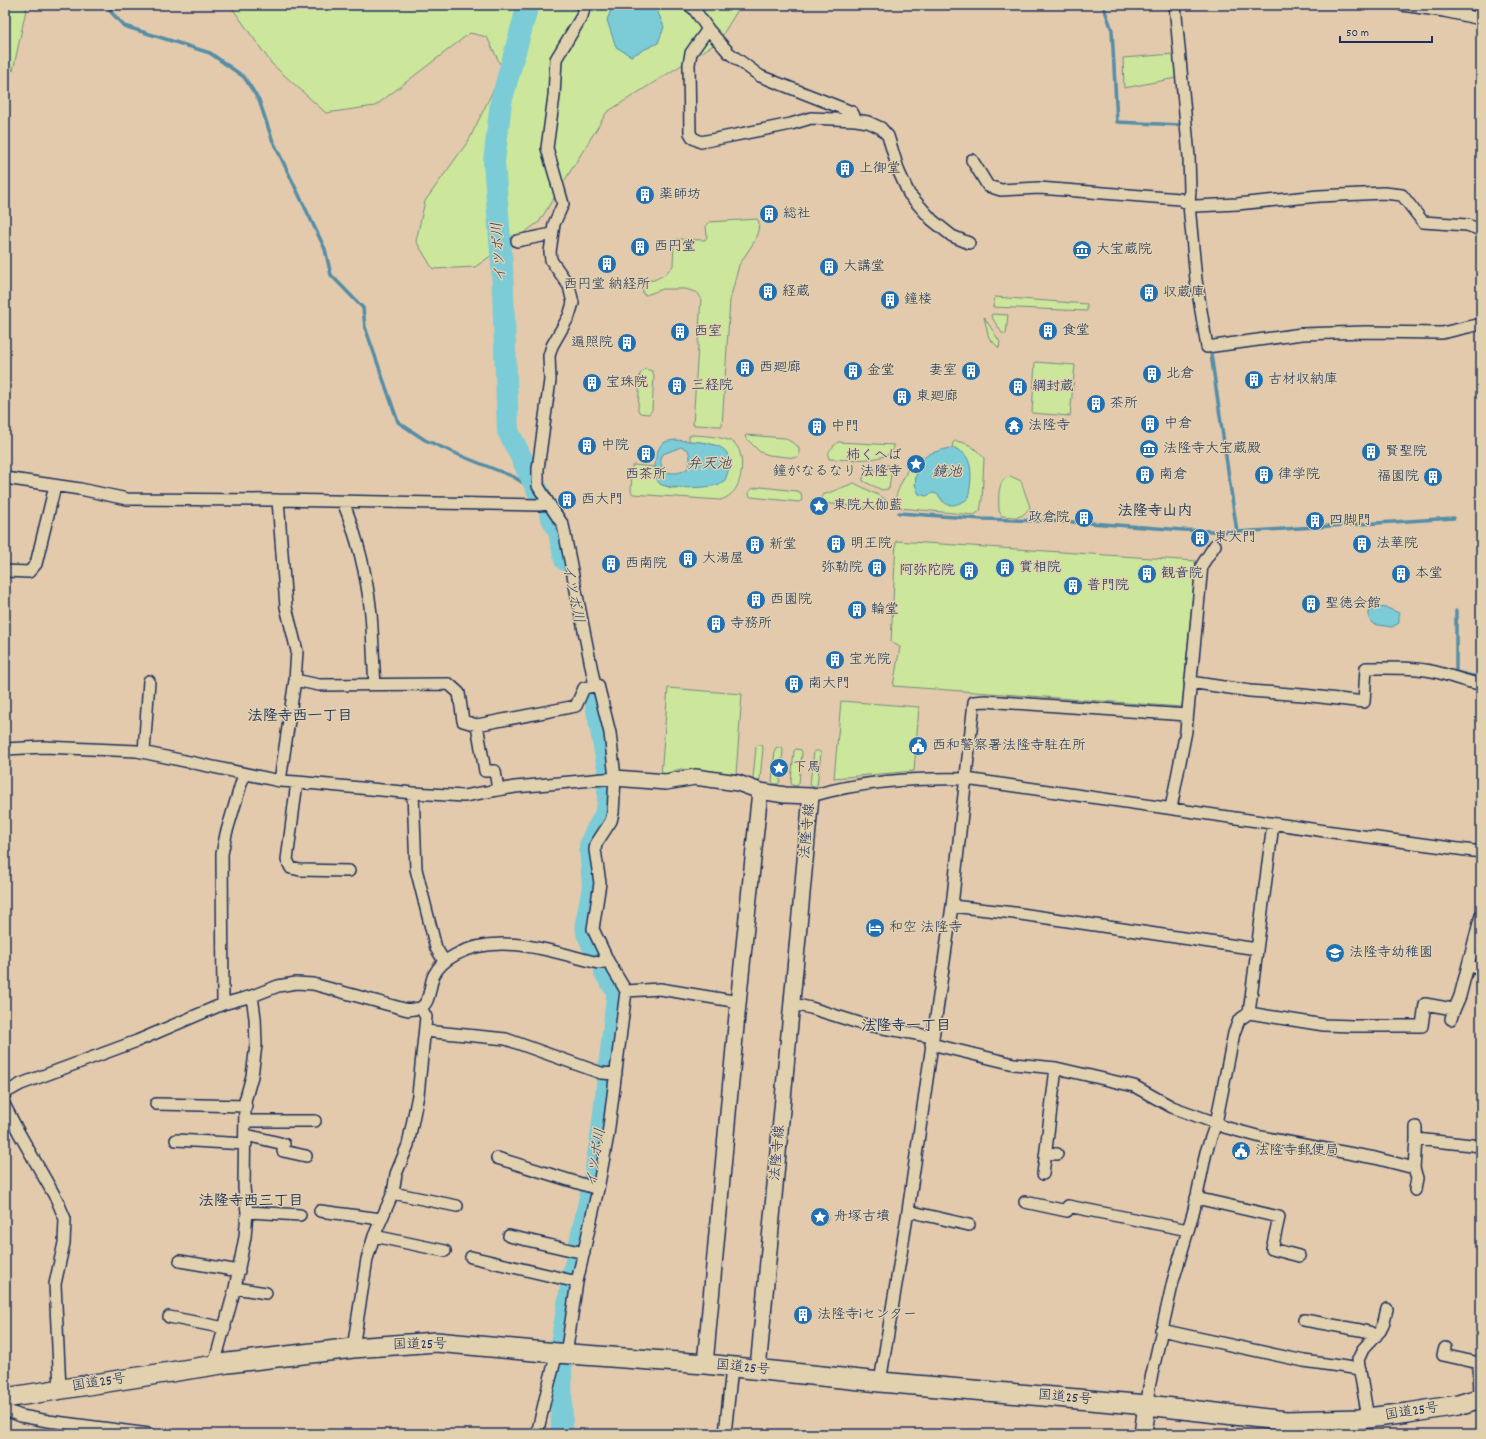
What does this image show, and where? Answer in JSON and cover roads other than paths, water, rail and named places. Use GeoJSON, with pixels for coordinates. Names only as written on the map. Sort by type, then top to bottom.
{"type":"FeatureCollection","features":[{"type":"Feature","properties":{"kind":"highway","name":"国道25号"},"geometry":{"type":"LineString","coordinates":[[5,1398],[214,1366],[353,1348],[436,1342],[562,1351],[880,1382],[1147,1405],[1286,1421],[1368,1418],[1458,1405],[1481,1398]]}},
{"type":"Feature","properties":{"kind":"main road","name":"法隆寺線"},"geometry":{"type":"LineString","coordinates":[[615,778],[666,782],[695,777],[738,783],[760,791],[785,795],[811,796],[758,1370]]}},
{"type":"Feature","properties":{"kind":"main road"},"geometry":{"type":"LineString","coordinates":[[705,1364],[738,1002],[760,791]]}},
{"type":"Feature","properties":{"kind":"main road"},"geometry":{"type":"LineString","coordinates":[[1143,1434],[1147,1405]]}},
{"type":"Feature","properties":{"kind":"street"},"geometry":{"type":"LineString","coordinates":[[585,5],[582,16],[556,59],[547,148],[563,204],[554,224],[550,252],[551,260],[569,286],[573,303],[569,316],[552,346],[549,356],[550,380],[538,469],[538,486],[548,504],[564,524],[595,686]]}},
{"type":"Feature","properties":{"kind":"street"},"geometry":{"type":"LineString","coordinates":[[689,5],[694,9],[708,29],[729,53],[760,76],[852,112],[856,120]]}},
{"type":"Feature","properties":{"kind":"street"},"geometry":{"type":"LineString","coordinates":[[1175,5],[1189,157],[1189,205],[1196,280],[1207,347],[1302,334],[1365,332],[1442,333],[1481,324]]}},
{"type":"Feature","properties":{"kind":"street"},"geometry":{"type":"LineString","coordinates":[[1402,5],[1445,8],[1481,19]]}},
{"type":"Feature","properties":{"kind":"street"},"geometry":{"type":"LineString","coordinates":[[708,29],[691,53],[689,64],[690,133],[693,138],[700,142],[791,124],[810,118],[868,122],[881,128],[888,136],[899,172],[909,194],[932,220],[952,236],[969,243]]}},
{"type":"Feature","properties":{"kind":"street"},"geometry":{"type":"LineString","coordinates":[[972,160],[988,186],[1001,190],[1039,188],[1180,199],[1189,205],[1196,206],[1237,204],[1319,196],[1384,193],[1402,195],[1422,222],[1467,225],[1481,230]]}},
{"type":"Feature","properties":{"kind":"street"},"geometry":{"type":"LineString","coordinates":[[517,241],[552,234]]}},
{"type":"Feature","properties":{"kind":"street"},"geometry":{"type":"LineString","coordinates":[[5,478],[80,489],[127,499],[548,504]]}},
{"type":"Feature","properties":{"kind":"street"},"geometry":{"type":"LineString","coordinates":[[5,571],[30,572],[36,564],[55,486]]}},
{"type":"Feature","properties":{"kind":"street"},"geometry":{"type":"LineString","coordinates":[[278,500],[286,607],[297,651],[295,680],[280,782]]}},
{"type":"Feature","properties":{"kind":"street"},"geometry":{"type":"LineString","coordinates":[[343,502],[352,526],[362,566],[371,614],[375,684]]}},
{"type":"Feature","properties":{"kind":"street"},"geometry":{"type":"LineString","coordinates":[[1171,808],[1186,731],[1202,565],[1215,545]]}},
{"type":"Feature","properties":{"kind":"street"},"geometry":{"type":"LineString","coordinates":[[1190,682],[1250,691],[1364,702],[1366,668],[1394,668],[1424,671],[1481,684]]}},
{"type":"Feature","properties":{"kind":"street"},"geometry":{"type":"LineString","coordinates":[[295,680],[319,685],[449,684],[459,692],[463,721],[477,725],[576,706],[584,688],[598,685],[610,733],[615,778],[613,813],[611,821],[596,844],[595,850],[600,883],[593,929],[608,961],[626,991],[594,1188],[574,1281],[562,1351],[546,1391],[537,1434]]}},
{"type":"Feature","properties":{"kind":"street"},"geometry":{"type":"LineString","coordinates":[[144,752],[150,681]]}},
{"type":"Feature","properties":{"kind":"street"},"geometry":{"type":"LineString","coordinates":[[880,1382],[908,1211],[952,906],[974,702],[985,701],[1187,716]]}},
{"type":"Feature","properties":{"kind":"street"},"geometry":{"type":"LineString","coordinates":[[477,725],[485,771],[495,771],[498,790]]}},
{"type":"Feature","properties":{"kind":"street"},"geometry":{"type":"LineString","coordinates":[[5,749],[44,747],[144,752],[280,782],[298,782],[413,793],[464,796],[515,787],[615,778]]}},
{"type":"Feature","properties":{"kind":"street"},"geometry":{"type":"LineString","coordinates":[[223,1004],[222,854],[226,834],[244,774]]}},
{"type":"Feature","properties":{"kind":"street"},"geometry":{"type":"LineString","coordinates":[[811,796],[844,787],[881,782],[912,779],[966,779],[1273,824],[1481,852]]}},
{"type":"Feature","properties":{"kind":"street"},"geometry":{"type":"LineString","coordinates":[[298,782],[287,860],[291,868],[300,870],[349,871]]}},
{"type":"Feature","properties":{"kind":"street"},"geometry":{"type":"LineString","coordinates":[[413,793],[416,869],[436,948],[444,961]]}},
{"type":"Feature","properties":{"kind":"street"},"geometry":{"type":"LineString","coordinates":[[1249,1013],[1273,824]]}},
{"type":"Feature","properties":{"kind":"street"},"geometry":{"type":"LineString","coordinates":[[952,906],[1014,913],[1257,950]]}},
{"type":"Feature","properties":{"kind":"street"},"geometry":{"type":"LineString","coordinates":[[1147,1405],[1149,1386],[1172,1281],[1188,1230],[1206,1152],[1216,1123],[1234,1033],[1239,1020],[1249,1013],[1324,1025],[1422,1026],[1425,1004],[1452,1014],[1469,966],[1481,915]]}},
{"type":"Feature","properties":{"kind":"street"},"geometry":{"type":"LineString","coordinates":[[5,1093],[21,1084],[137,1041],[223,1004],[252,996],[278,986],[296,983],[313,984],[408,1010],[421,1008],[427,1001],[434,975],[444,961],[463,950],[491,943],[519,945],[598,963],[608,961]]}},
{"type":"Feature","properties":{"kind":"street"},"geometry":{"type":"LineString","coordinates":[[1469,966],[1481,969]]}},
{"type":"Feature","properties":{"kind":"street"},"geometry":{"type":"LineString","coordinates":[[626,991],[660,989],[738,1002]]}},
{"type":"Feature","properties":{"kind":"street"},"geometry":{"type":"LineString","coordinates":[[214,1366],[235,1288],[245,1236],[247,1212],[244,1188],[246,1101],[252,1076],[256,1045],[255,1018],[252,996]]}},
{"type":"Feature","properties":{"kind":"street"},"geometry":{"type":"LineString","coordinates":[[792,1004],[1014,1064],[1056,1068],[1134,1086],[1172,1107],[1224,1127],[1261,1137],[1375,1158],[1414,1168]]}},
{"type":"Feature","properties":{"kind":"street"},"geometry":{"type":"LineString","coordinates":[[353,1348],[367,1259],[374,1236],[393,1193],[396,1174],[408,1145],[417,1102],[426,1017],[421,1008]]}},
{"type":"Feature","properties":{"kind":"street"},"geometry":{"type":"LineString","coordinates":[[425,1031],[506,1039],[601,1073],[612,1074]]}},
{"type":"Feature","properties":{"kind":"street"},"geometry":{"type":"LineString","coordinates":[[1043,1174],[1056,1068]]}},
{"type":"Feature","properties":{"kind":"street"},"geometry":{"type":"LineString","coordinates":[[156,1104],[246,1106]]}},
{"type":"Feature","properties":{"kind":"street"},"geometry":{"type":"LineString","coordinates":[[5,1106],[57,1200],[64,1219],[64,1243],[55,1284],[60,1389]]}},
{"type":"Feature","properties":{"kind":"street"},"geometry":{"type":"LineString","coordinates":[[246,1121],[315,1121]]}},
{"type":"Feature","properties":{"kind":"street"},"geometry":{"type":"LineString","coordinates":[[1415,1190],[1417,1178],[1414,1168],[1416,1127]]}},
{"type":"Feature","properties":{"kind":"street"},"geometry":{"type":"LineString","coordinates":[[176,1140],[246,1139],[284,1144],[283,1151],[306,1156]]}},
{"type":"Feature","properties":{"kind":"street"},"geometry":{"type":"LineString","coordinates":[[1416,1139],[1481,1146]]}},
{"type":"Feature","properties":{"kind":"street"},"geometry":{"type":"LineString","coordinates":[[1046,1153],[1057,1154]]}},
{"type":"Feature","properties":{"kind":"street"},"geometry":{"type":"LineString","coordinates":[[497,1158],[594,1188]]}},
{"type":"Feature","properties":{"kind":"street"},"geometry":{"type":"LineString","coordinates":[[393,1193],[457,1206]]}},
{"type":"Feature","properties":{"kind":"street"},"geometry":{"type":"LineString","coordinates":[[1196,1198],[1279,1217],[1272,1249],[1298,1256]]}},
{"type":"Feature","properties":{"kind":"street"},"geometry":{"type":"LineString","coordinates":[[1025,1202],[1068,1211],[1068,1206],[1188,1230]]}},
{"type":"Feature","properties":{"kind":"street"},"geometry":{"type":"LineString","coordinates":[[320,1211],[381,1219]]}},
{"type":"Feature","properties":{"kind":"street"},"geometry":{"type":"LineString","coordinates":[[908,1211],[969,1225]]}},
{"type":"Feature","properties":{"kind":"street"},"geometry":{"type":"LineString","coordinates":[[247,1212],[300,1215]]}},
{"type":"Feature","properties":{"kind":"street"},"geometry":{"type":"LineString","coordinates":[[374,1236],[445,1251]]}},
{"type":"Feature","properties":{"kind":"street"},"geometry":{"type":"LineString","coordinates":[[509,1236],[580,1252]]}},
{"type":"Feature","properties":{"kind":"street"},"geometry":{"type":"LineString","coordinates":[[471,1258],[574,1281]]}},
{"type":"Feature","properties":{"kind":"street"},"geometry":{"type":"LineString","coordinates":[[180,1261],[239,1270]]}},
{"type":"Feature","properties":{"kind":"street"},"geometry":{"type":"LineString","coordinates":[[235,1288],[266,1293]]}},
{"type":"Feature","properties":{"kind":"street"},"geometry":{"type":"LineString","coordinates":[[1368,1418],[1358,1360],[1363,1349],[1376,1336],[1383,1325],[1387,1309]]}},
{"type":"Feature","properties":{"kind":"street"},"geometry":{"type":"LineString","coordinates":[[169,1317],[225,1328]]}},
{"type":"Feature","properties":{"kind":"street"},"geometry":{"type":"LineString","coordinates":[[1304,1320],[1369,1332],[1376,1336]]}},
{"type":"Feature","properties":{"kind":"street"},"geometry":{"type":"LineString","coordinates":[[1161,1330],[1304,1360],[1360,1369]]}},
{"type":"Feature","properties":{"kind":"street"},"geometry":{"type":"LineString","coordinates":[[1445,1348],[1443,1355],[1479,1363],[1481,1398]]}},
{"type":"Feature","properties":{"kind":"street"},"geometry":{"type":"LineString","coordinates":[[725,1434],[732,1367]]}},
{"type":"Feature","properties":{"kind":"street"},"geometry":{"type":"LineString","coordinates":[[5,1410],[21,1416],[48,1421],[149,1434]]}},
{"type":"Feature","properties":{"kind":"water"},"geometry":{"type":"Polygon","coordinates":[[[613,5],[655,5],[664,27],[658,43],[631,56],[616,47],[607,20],[613,5]]]}},
{"type":"Feature","properties":{"kind":"water","name":"弁天池"},"geometry":{"type":"Polygon","coordinates":[[[674,440],[702,442],[723,449],[727,453],[729,460],[725,480],[717,485],[696,488],[669,487],[659,483],[655,469],[656,457],[662,444],[674,440]],[[681,447],[663,454],[661,465],[663,469],[667,472],[677,473],[688,468],[690,455],[688,450],[681,447]]]}},
{"type":"Feature","properties":{"kind":"water","name":"鏡池"},"geometry":{"type":"Polygon","coordinates":[[[950,448],[958,450],[964,454],[968,460],[971,483],[968,499],[959,504],[948,505],[935,493],[926,496],[919,494],[915,483],[920,463],[927,455],[950,448]]]}},
{"type":"Feature","properties":{"kind":"water"},"geometry":{"type":"Polygon","coordinates":[[[1376,607],[1387,608],[1399,613],[1399,623],[1392,627],[1373,624],[1369,619],[1369,612],[1376,607]]]}},
{"type":"Feature","properties":{"kind":"waterway"},"geometry":{"type":"LineString","coordinates":[[109,5],[111,12],[124,26],[210,53],[244,77],[259,100],[272,139],[325,249],[331,275],[363,308],[365,327],[398,422],[425,440],[514,477],[537,492]]}},
{"type":"Feature","properties":{"kind":"waterway","name":"イツボ川"},"geometry":{"type":"LineString","coordinates":[[528,5],[501,102],[494,162],[502,265],[508,431],[540,495]]}},
{"type":"Feature","properties":{"kind":"waterway"},"geometry":{"type":"LineString","coordinates":[[1103,5],[1112,30],[1117,122],[1181,125]]}},
{"type":"Feature","properties":{"kind":"waterway"},"geometry":{"type":"LineString","coordinates":[[1211,354],[1237,532],[1454,518]]}},
{"type":"Feature","properties":{"kind":"waterway"},"geometry":{"type":"LineString","coordinates":[[899,513],[982,519],[1076,522],[1183,530],[1237,532]]}},
{"type":"Feature","properties":{"kind":"waterway","name":"イツボ川"},"geometry":{"type":"LineString","coordinates":[[550,514],[559,532],[565,560]]}},
{"type":"Feature","properties":{"kind":"waterway"},"geometry":{"type":"LineString","coordinates":[[1456,611],[1456,672],[1481,678]]}},
{"type":"Feature","properties":{"kind":"waterway","name":"イツボ川"},"geometry":{"type":"LineString","coordinates":[[594,694],[608,768]]}},
{"type":"Feature","properties":{"kind":"waterway","name":"イツボ川"},"geometry":{"type":"LineString","coordinates":[[596,952],[587,933],[586,924],[593,886],[590,846],[593,837],[605,815],[608,804],[608,790]]}},
{"type":"Feature","properties":{"kind":"waterway"},"geometry":{"type":"LineString","coordinates":[[1477,915],[1481,896]]}},
{"type":"Feature","properties":{"kind":"waterway","name":"イツボ川"},"geometry":{"type":"LineString","coordinates":[[561,1344],[574,1270],[594,1179],[602,1131],[617,997],[617,991],[605,973]]}},
{"type":"Feature","properties":{"kind":"waterway","name":"イツボ川"},"geometry":{"type":"LineString","coordinates":[[561,1365],[562,1434]]}},
{"type":"Feature","properties":{"kind":"place","name":"上御堂"},"geometry":{"type":"Point","coordinates":[845,169]}},
{"type":"Feature","properties":{"kind":"place","name":"薬師坊"},"geometry":{"type":"Point","coordinates":[645,195]}},
{"type":"Feature","properties":{"kind":"place","name":"総社"},"geometry":{"type":"Point","coordinates":[769,214]}},
{"type":"Feature","properties":{"kind":"place","name":"西円堂"},"geometry":{"type":"Point","coordinates":[640,247]}},
{"type":"Feature","properties":{"kind":"place","name":"大宝蔵院"},"geometry":{"type":"Point","coordinates":[1082,250]}},
{"type":"Feature","properties":{"kind":"place","name":"西円堂 納経所"},"geometry":{"type":"Point","coordinates":[607,264]}},
{"type":"Feature","properties":{"kind":"place","name":"大講堂"},"geometry":{"type":"Point","coordinates":[829,267]}},
{"type":"Feature","properties":{"kind":"place","name":"経蔵"},"geometry":{"type":"Point","coordinates":[768,292]}},
{"type":"Feature","properties":{"kind":"place","name":"収蔵庫"},"geometry":{"type":"Point","coordinates":[1149,293]}},
{"type":"Feature","properties":{"kind":"place","name":"鐘楼"},"geometry":{"type":"Point","coordinates":[890,300]}},
{"type":"Feature","properties":{"kind":"place","name":"食堂"},"geometry":{"type":"Point","coordinates":[1048,331]}},
{"type":"Feature","properties":{"kind":"place","name":"西室"},"geometry":{"type":"Point","coordinates":[680,332]}},
{"type":"Feature","properties":{"kind":"place","name":"遍照院"},"geometry":{"type":"Point","coordinates":[627,343]}},
{"type":"Feature","properties":{"kind":"place","name":"西廻廊"},"geometry":{"type":"Point","coordinates":[745,368]}},
{"type":"Feature","properties":{"kind":"place","name":"金堂"},"geometry":{"type":"Point","coordinates":[853,371]}},
{"type":"Feature","properties":{"kind":"place","name":"妻室"},"geometry":{"type":"Point","coordinates":[971,371]}},
{"type":"Feature","properties":{"kind":"place","name":"北倉"},"geometry":{"type":"Point","coordinates":[1152,374]}},
{"type":"Feature","properties":{"kind":"place","name":"古材収納庫"},"geometry":{"type":"Point","coordinates":[1254,380]}},
{"type":"Feature","properties":{"kind":"place","name":"宝珠院"},"geometry":{"type":"Point","coordinates":[592,383]}},
{"type":"Feature","properties":{"kind":"place","name":"三経院"},"geometry":{"type":"Point","coordinates":[677,386]}},
{"type":"Feature","properties":{"kind":"place","name":"綱封蔵"},"geometry":{"type":"Point","coordinates":[1018,387]}},
{"type":"Feature","properties":{"kind":"place","name":"東廻廊"},"geometry":{"type":"Point","coordinates":[902,397]}},
{"type":"Feature","properties":{"kind":"place","name":"茶所"},"geometry":{"type":"Point","coordinates":[1096,404]}},
{"type":"Feature","properties":{"kind":"place","name":"中倉"},"geometry":{"type":"Point","coordinates":[1150,424]}},
{"type":"Feature","properties":{"kind":"place","name":"法隆寺"},"geometry":{"type":"Point","coordinates":[1014,426]}},
{"type":"Feature","properties":{"kind":"place","name":"中門"},"geometry":{"type":"Point","coordinates":[817,427]}},
{"type":"Feature","properties":{"kind":"place","name":"中院"},"geometry":{"type":"Point","coordinates":[587,446]}},
{"type":"Feature","properties":{"kind":"place","name":"法隆寺大宝蔵殿"},"geometry":{"type":"Point","coordinates":[1149,449]}},
{"type":"Feature","properties":{"kind":"place","name":"賢聖院"},"geometry":{"type":"Point","coordinates":[1371,452]}},
{"type":"Feature","properties":{"kind":"place","name":"西茶所"},"geometry":{"type":"Point","coordinates":[646,454]}},
{"type":"Feature","properties":{"kind":"place","name":"柿くへば 鐘がなるなり 法隆寺"},"geometry":{"type":"Point","coordinates":[916,464]}},
{"type":"Feature","properties":{"kind":"place","name":"南倉"},"geometry":{"type":"Point","coordinates":[1145,475]}},
{"type":"Feature","properties":{"kind":"place","name":"律学院"},"geometry":{"type":"Point","coordinates":[1264,475]}},
{"type":"Feature","properties":{"kind":"place","name":"福園院"},"geometry":{"type":"Point","coordinates":[1433,477]}},
{"type":"Feature","properties":{"kind":"place","name":"西大門"},"geometry":{"type":"Point","coordinates":[567,500]}},
{"type":"Feature","properties":{"kind":"place","name":"東院大伽藍"},"geometry":{"type":"Point","coordinates":[819,506]}},
{"type":"Feature","properties":{"kind":"place","name":"政倉院"},"geometry":{"type":"Point","coordinates":[1084,518]}},
{"type":"Feature","properties":{"kind":"place","name":"四脚門"},"geometry":{"type":"Point","coordinates":[1315,521]}},
{"type":"Feature","properties":{"kind":"place","name":"東大門"},"geometry":{"type":"Point","coordinates":[1200,538]}},
{"type":"Feature","properties":{"kind":"place","name":"明王院"},"geometry":{"type":"Point","coordinates":[836,544]}},
{"type":"Feature","properties":{"kind":"place","name":"法華院"},"geometry":{"type":"Point","coordinates":[1362,544]}},
{"type":"Feature","properties":{"kind":"place","name":"新堂"},"geometry":{"type":"Point","coordinates":[755,545]}},
{"type":"Feature","properties":{"kind":"place","name":"大湯屋"},"geometry":{"type":"Point","coordinates":[688,559]}},
{"type":"Feature","properties":{"kind":"place","name":"西南院"},"geometry":{"type":"Point","coordinates":[611,564]}},
{"type":"Feature","properties":{"kind":"place","name":"弥勒院"},"geometry":{"type":"Point","coordinates":[877,568]}},
{"type":"Feature","properties":{"kind":"place","name":"實相院"},"geometry":{"type":"Point","coordinates":[1005,568]}},
{"type":"Feature","properties":{"kind":"place","name":"阿弥陀院"},"geometry":{"type":"Point","coordinates":[969,571]}},
{"type":"Feature","properties":{"kind":"place","name":"観音院"},"geometry":{"type":"Point","coordinates":[1147,574]}},
{"type":"Feature","properties":{"kind":"place","name":"本堂"},"geometry":{"type":"Point","coordinates":[1401,574]}},
{"type":"Feature","properties":{"kind":"place","name":"普門院"},"geometry":{"type":"Point","coordinates":[1073,586]}},
{"type":"Feature","properties":{"kind":"place","name":"西園院"},"geometry":{"type":"Point","coordinates":[756,600]}},
{"type":"Feature","properties":{"kind":"place","name":"聖徳会館"},"geometry":{"type":"Point","coordinates":[1311,604]}},
{"type":"Feature","properties":{"kind":"place","name":"輪堂"},"geometry":{"type":"Point","coordinates":[857,610]}},
{"type":"Feature","properties":{"kind":"place","name":"寺務所"},"geometry":{"type":"Point","coordinates":[716,624]}},
{"type":"Feature","properties":{"kind":"place","name":"宝光院"},"geometry":{"type":"Point","coordinates":[835,660]}},
{"type":"Feature","properties":{"kind":"place","name":"南大門"},"geometry":{"type":"Point","coordinates":[794,684]}},
{"type":"Feature","properties":{"kind":"place","name":"西和警察署法隆寺駐在所"},"geometry":{"type":"Point","coordinates":[918,746]}},
{"type":"Feature","properties":{"kind":"place","name":"下馬"},"geometry":{"type":"Point","coordinates":[779,768]}},
{"type":"Feature","properties":{"kind":"place","name":"和空 法隆寺"},"geometry":{"type":"Point","coordinates":[875,928]}},
{"type":"Feature","properties":{"kind":"place","name":"法隆寺幼稚園"},"geometry":{"type":"Point","coordinates":[1335,953]}},
{"type":"Feature","properties":{"kind":"place","name":"法隆寺郵便局"},"geometry":{"type":"Point","coordinates":[1241,1151]}},
{"type":"Feature","properties":{"kind":"place","name":"舟塚古墳"},"geometry":{"type":"Point","coordinates":[820,1217]}},
{"type":"Feature","properties":{"kind":"place","name":"法隆寺iセンター"},"geometry":{"type":"Point","coordinates":[803,1315]}},
{"type":"Feature","properties":{"kind":"district","name":"法隆寺山内"},"geometry":{"type":"Point","coordinates":[1155,512]}},
{"type":"Feature","properties":{"kind":"district","name":"法隆寺西一丁目"},"geometry":{"type":"Point","coordinates":[300,717]}},
{"type":"Feature","properties":{"kind":"district","name":"法隆寺一丁目"},"geometry":{"type":"Point","coordinates":[906,1027]}},
{"type":"Feature","properties":{"kind":"district","name":"法隆寺西三丁目"},"geometry":{"type":"Point","coordinates":[251,1202]}}]}
